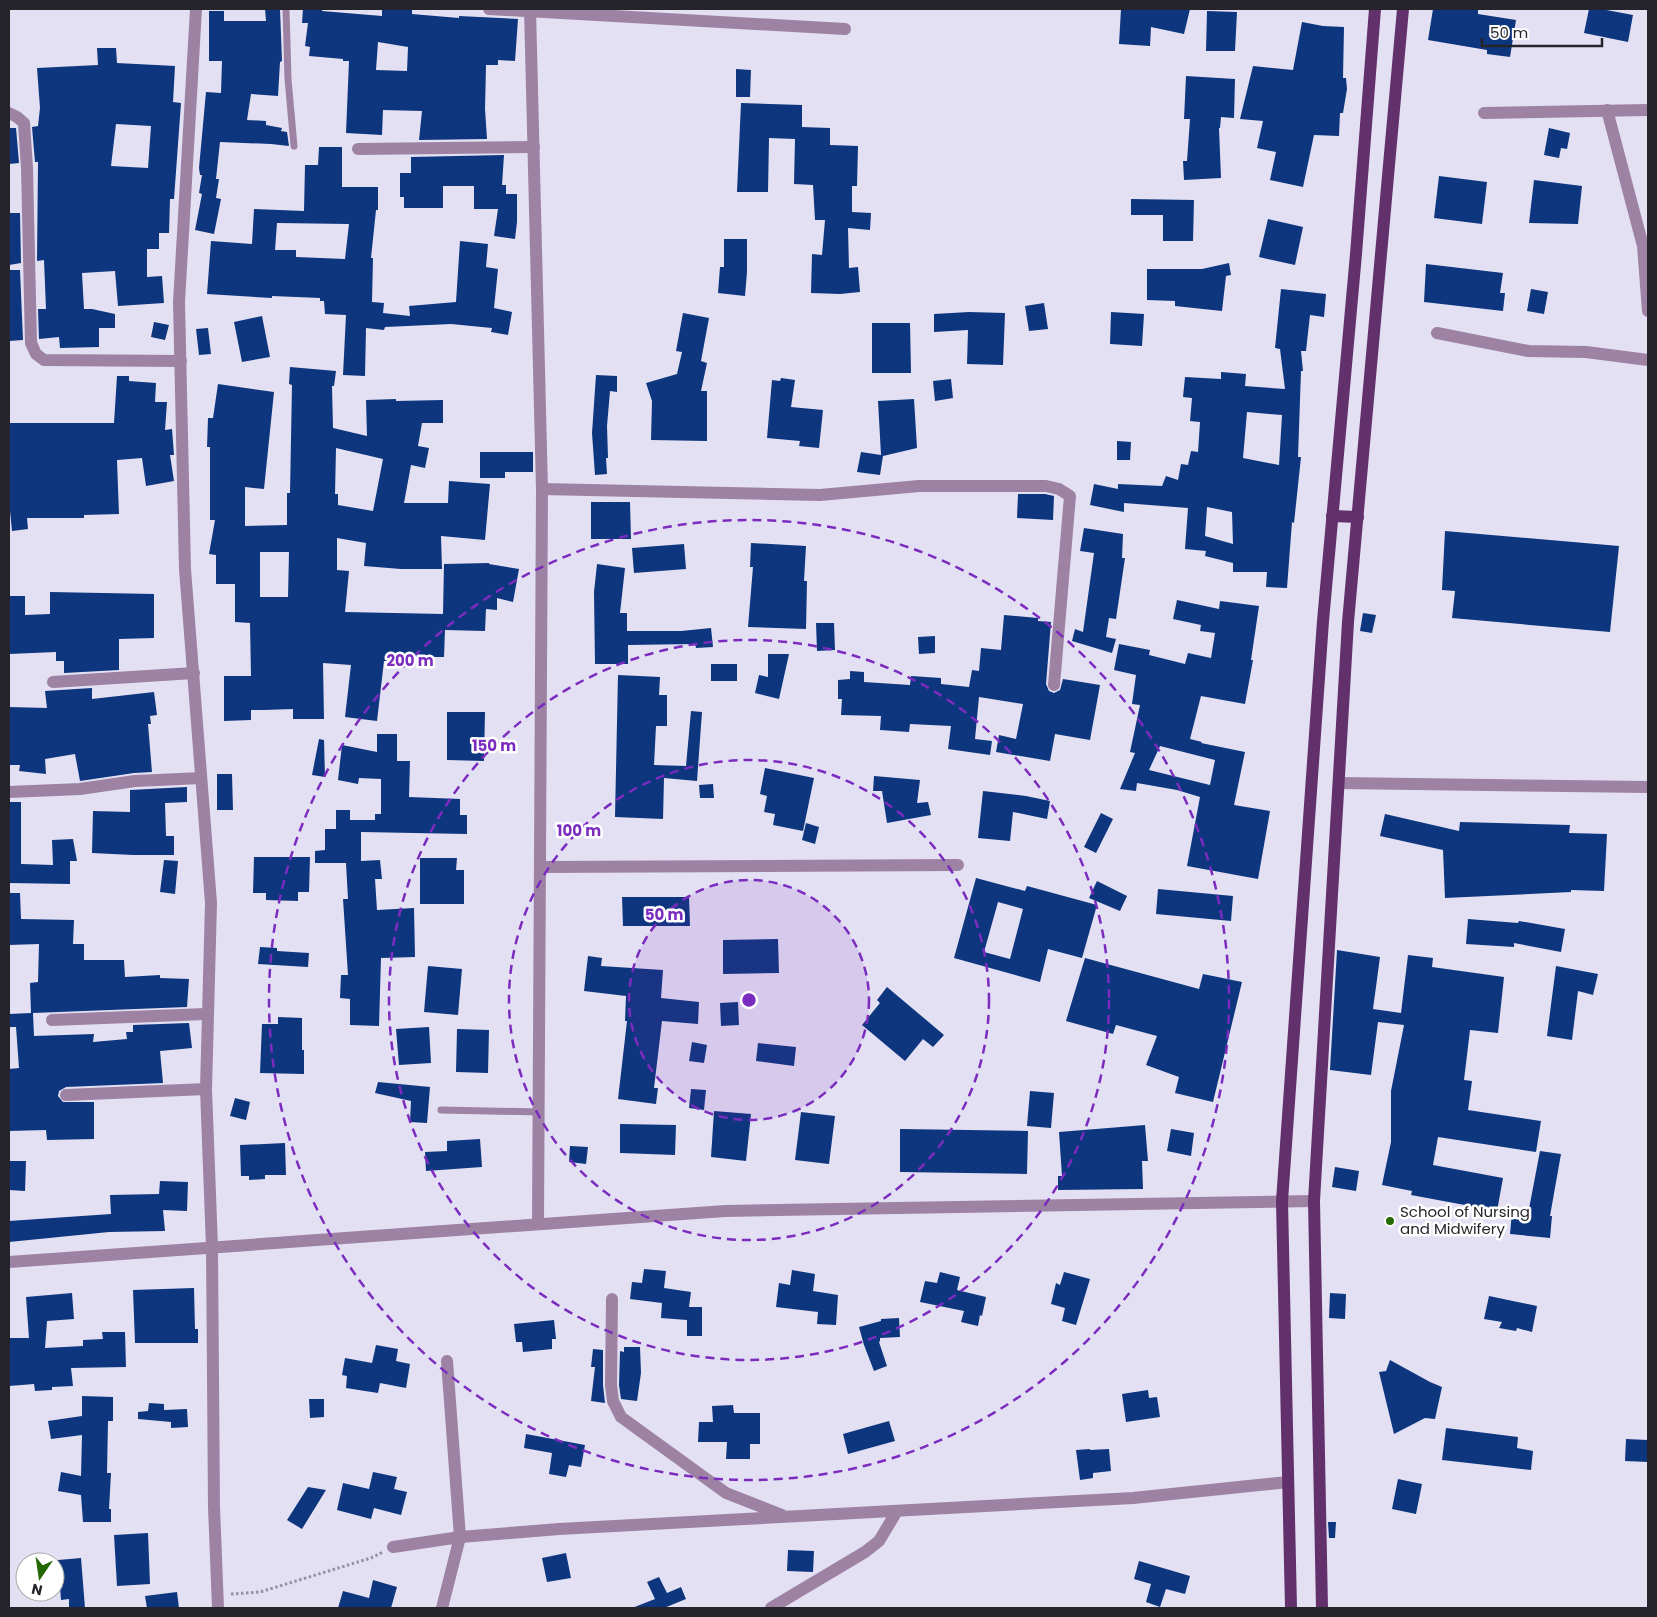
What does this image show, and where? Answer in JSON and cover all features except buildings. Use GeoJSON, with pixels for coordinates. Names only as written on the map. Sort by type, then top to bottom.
{"type":"FeatureCollection","features":[{"type":"Feature","properties":{"kind":"main road"},"geometry":{"type":"LineString","coordinates":[[1292,1608],[1282,1201],[1322,640],[1376,9]]}},
{"type":"Feature","properties":{"kind":"main road"},"geometry":{"type":"LineString","coordinates":[[1322,1608],[1314,1201],[1348,622],[1404,11]]}},
{"type":"Feature","properties":{"kind":"main road"},"geometry":{"type":"LineString","coordinates":[[1332,516],[1358,517]]}},
{"type":"Feature","properties":{"kind":"street"},"geometry":{"type":"LineString","coordinates":[[196,9],[179,302],[185,569],[210,903],[206,1014],[206,1089],[212,1247],[214,1507],[218,1608]]}},
{"type":"Feature","properties":{"kind":"street"},"geometry":{"type":"LineString","coordinates":[[489,9],[845,29]]}},
{"type":"Feature","properties":{"kind":"street"},"geometry":{"type":"LineString","coordinates":[[530,10],[542,489],[538,1224]]}},
{"type":"Feature","properties":{"kind":"street"},"geometry":{"type":"LineString","coordinates":[[1606,110],[1643,246],[1648,311]]}},
{"type":"Feature","properties":{"kind":"street"},"geometry":{"type":"LineString","coordinates":[[1484,113],[1648,110]]}},
{"type":"Feature","properties":{"kind":"street"},"geometry":{"type":"LineString","coordinates":[[9,113],[24,123],[27,168],[31,343],[36,354],[44,360],[180,361]]}},
{"type":"Feature","properties":{"kind":"street"},"geometry":{"type":"LineString","coordinates":[[358,149],[534,147]]}},
{"type":"Feature","properties":{"kind":"street"},"geometry":{"type":"LineString","coordinates":[[1437,333],[1528,351],[1586,352],[1648,360]]}},
{"type":"Feature","properties":{"kind":"street"},"geometry":{"type":"LineString","coordinates":[[542,489],[820,495],[919,486],[1046,486],[1059,489],[1070,496],[1054,685]]}},
{"type":"Feature","properties":{"kind":"street"},"geometry":{"type":"LineString","coordinates":[[53,682],[194,673]]}},
{"type":"Feature","properties":{"kind":"street"},"geometry":{"type":"LineString","coordinates":[[9,792],[80,789],[135,781],[201,778]]}},
{"type":"Feature","properties":{"kind":"street"},"geometry":{"type":"LineString","coordinates":[[1339,783],[1648,787]]}},
{"type":"Feature","properties":{"kind":"street"},"geometry":{"type":"LineString","coordinates":[[540,867],[958,865]]}},
{"type":"Feature","properties":{"kind":"street"},"geometry":{"type":"LineString","coordinates":[[52,1020],[206,1014]]}},
{"type":"Feature","properties":{"kind":"street"},"geometry":{"type":"LineString","coordinates":[[66,1095],[206,1089]]}},
{"type":"Feature","properties":{"kind":"street"},"geometry":{"type":"LineString","coordinates":[[9,1262],[725,1211],[1314,1201]]}},
{"type":"Feature","properties":{"kind":"street"},"geometry":{"type":"LineString","coordinates":[[612,1299],[611,1385],[614,1401],[621,1417],[726,1493],[786,1517]]}},
{"type":"Feature","properties":{"kind":"street"},"geometry":{"type":"LineString","coordinates":[[442,1608],[460,1537],[447,1361]]}},
{"type":"Feature","properties":{"kind":"street"},"geometry":{"type":"LineString","coordinates":[[393,1547],[460,1537],[559,1529],[1133,1498],[1288,1482]]}},
{"type":"Feature","properties":{"kind":"street"},"geometry":{"type":"LineString","coordinates":[[771,1608],[865,1552],[879,1541],[897,1511]]}},
{"type":"Feature","properties":{"kind":"lane"},"geometry":{"type":"LineString","coordinates":[[286,9],[288,79],[294,146]]}},
{"type":"Feature","properties":{"kind":"lane"},"geometry":{"type":"LineString","coordinates":[[441,1110],[539,1112]]}},
{"type":"Feature","properties":{"kind":"path"},"geometry":{"type":"LineString","coordinates":[[217,1594],[260,1592],[371,1558],[393,1547]]}},
{"type":"Feature","properties":{"kind":"place","name":"School of Nursing and Midwifery"},"geometry":{"type":"Point","coordinates":[1390,1221]}}]}
